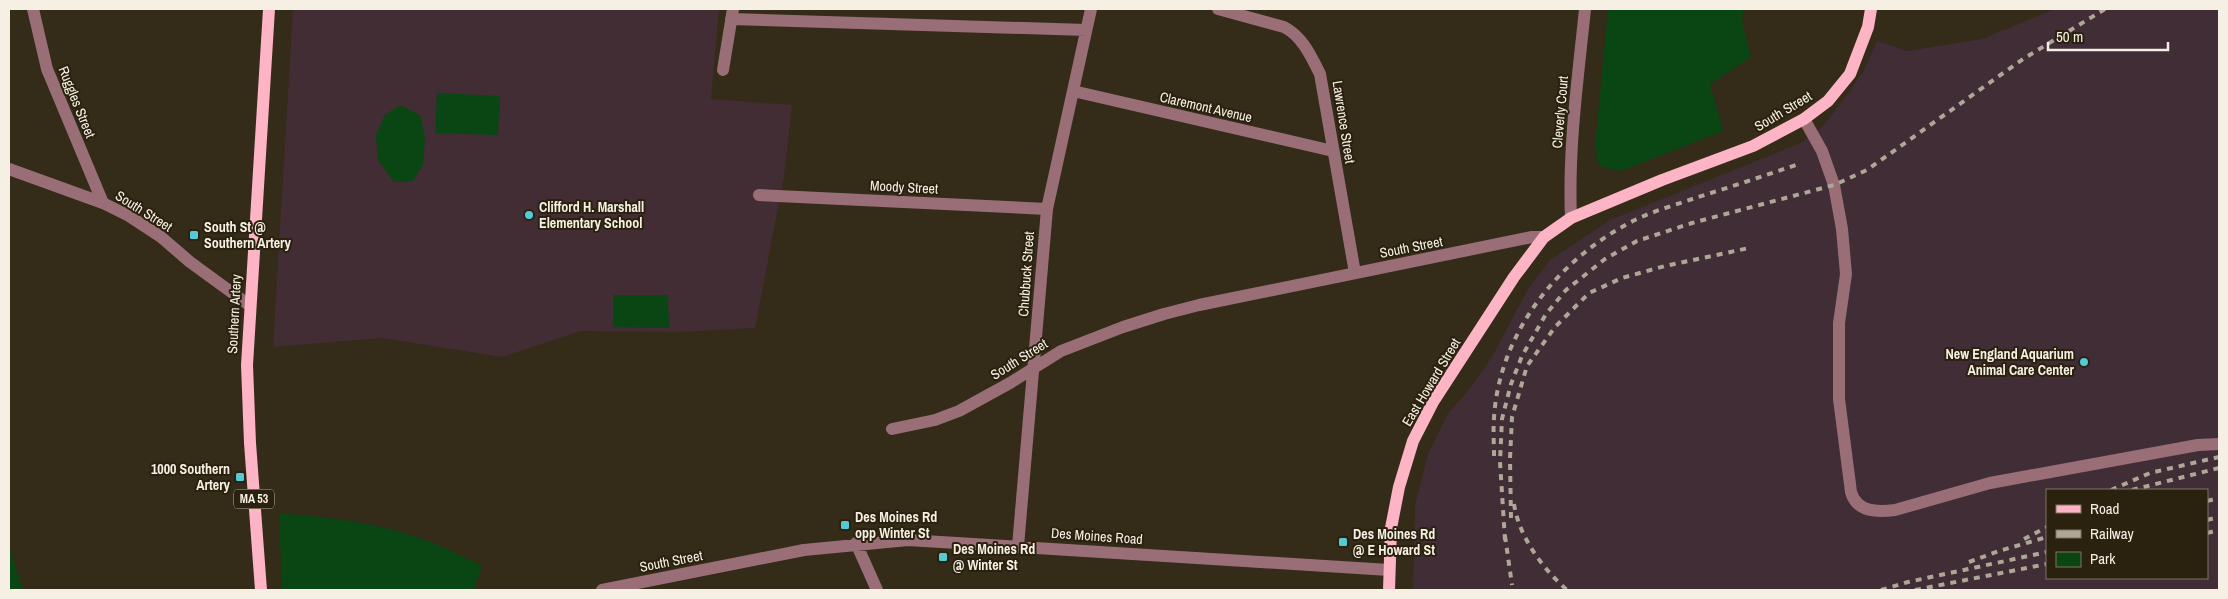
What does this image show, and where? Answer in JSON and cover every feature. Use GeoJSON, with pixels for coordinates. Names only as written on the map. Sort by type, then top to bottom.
{"type":"FeatureCollection","features":[{"type":"Feature","properties":{"kind":"main road","name":"Southern Artery"},"geometry":{"type":"LineString","coordinates":[[261,590],[248,395],[249,305],[269,9]]}},
{"type":"Feature","properties":{"kind":"main road","name":"South Street"},"geometry":{"type":"LineString","coordinates":[[1544,237],[1571,218],[1662,180],[1753,146],[1804,119],[1828,101],[1850,74],[1868,27],[1871,9]]}},
{"type":"Feature","properties":{"kind":"main road","name":"East Howard Street"},"geometry":{"type":"LineString","coordinates":[[1388,590],[1393,520],[1399,488],[1413,441],[1433,402],[1514,277],[1544,237]]}},
{"type":"Feature","properties":{"kind":"street","name":"Ruggles Street"},"geometry":{"type":"LineString","coordinates":[[33,9],[48,69],[103,203]]}},
{"type":"Feature","properties":{"kind":"street","name":"Chubbuck Street"},"geometry":{"type":"LineString","coordinates":[[1018,546],[1046,209],[1091,9]]}},
{"type":"Feature","properties":{"kind":"street","name":"Lawrence Street"},"geometry":{"type":"LineString","coordinates":[[1218,9],[1284,27],[1292,31],[1303,44],[1320,74],[1355,273]]}},
{"type":"Feature","properties":{"kind":"street","name":"Cleverly Court"},"geometry":{"type":"LineString","coordinates":[[1571,218],[1569,181],[1585,9]]}},
{"type":"Feature","properties":{"kind":"street"},"geometry":{"type":"LineString","coordinates":[[723,70],[732,14],[1086,30]]}},
{"type":"Feature","properties":{"kind":"street","name":"Claremont Avenue"},"geometry":{"type":"LineString","coordinates":[[1073,92],[1333,151]]}},
{"type":"Feature","properties":{"kind":"street"},"geometry":{"type":"LineString","coordinates":[[1804,119],[1822,151],[1834,185],[1842,229],[1846,274],[1840,318],[1839,410],[1851,492],[1853,498],[1862,507],[1882,512],[1896,510],[1990,483],[2198,446],[2219,444]]}},
{"type":"Feature","properties":{"kind":"street","name":"South Street"},"geometry":{"type":"LineString","coordinates":[[9,169],[103,203],[129,216],[161,237],[190,262],[249,305]]}},
{"type":"Feature","properties":{"kind":"street","name":"Moody Street"},"geometry":{"type":"LineString","coordinates":[[759,195],[1046,209]]}},
{"type":"Feature","properties":{"kind":"street","name":"South Street"},"geometry":{"type":"LineString","coordinates":[[892,429],[935,420],[959,411],[1068,348],[1164,314],[1209,302],[1532,237],[1544,237]]}},
{"type":"Feature","properties":{"kind":"street","name":"Des Moines Road"},"geometry":{"type":"LineString","coordinates":[[804,550],[856,543],[908,540],[1389,570]]}},
{"type":"Feature","properties":{"kind":"street"},"geometry":{"type":"LineString","coordinates":[[856,543],[877,590]]}},
{"type":"Feature","properties":{"kind":"street","name":"South Street"},"geometry":{"type":"LineString","coordinates":[[602,590],[804,550]]}},
{"type":"Feature","properties":{"kind":"shaded area","name":"Clifford H. Marshall Elementary School"},"geometry":{"type":"Polygon","coordinates":[[[293,9],[719,9],[711,99],[792,105],[784,177],[755,328],[680,332],[581,331],[502,357],[382,338],[273,347],[293,9]]]}},
{"type":"Feature","properties":{"kind":"shaded area"},"geometry":{"type":"Polygon","coordinates":[[[2055,9],[2219,9],[2219,590],[1413,590],[1415,505],[1428,454],[1448,413],[1468,391],[1493,355],[1529,287],[1550,260],[1610,220],[1801,143],[1823,126],[1847,95],[1863,72],[1877,41],[1907,51],[1982,39],[2055,9]]]}},
{"type":"Feature","properties":{"kind":"green space"},"geometry":{"type":"Polygon","coordinates":[[[1608,9],[1743,9],[1742,22],[1751,57],[1710,84],[1723,131],[1621,171],[1599,166],[1595,146],[1608,9]]]}},
{"type":"Feature","properties":{"kind":"green space"},"geometry":{"type":"Polygon","coordinates":[[[437,93],[500,96],[498,135],[435,133],[437,93]]]}},
{"type":"Feature","properties":{"kind":"green space"},"geometry":{"type":"Polygon","coordinates":[[[400,105],[420,115],[425,138],[423,165],[412,182],[394,182],[378,160],[376,135],[385,115],[400,105]]]}},
{"type":"Feature","properties":{"kind":"green space"},"geometry":{"type":"Polygon","coordinates":[[[613,295],[668,295],[669,328],[613,327],[613,295]]]}},
{"type":"Feature","properties":{"kind":"green space"},"geometry":{"type":"Polygon","coordinates":[[[279,513],[348,521],[401,532],[437,544],[482,566],[474,590],[282,590],[279,513]]]}},
{"type":"Feature","properties":{"kind":"green space"},"geometry":{"type":"Polygon","coordinates":[[[9,546],[23,590],[9,590],[9,546]]]}},
{"type":"Feature","properties":{"kind":"railway"},"geometry":{"type":"LineString","coordinates":[[1505,540],[1500,462],[1502,419],[1511,384],[1522,356],[1546,314],[1566,290],[1605,259],[1637,241],[1692,223],[1834,185],[1867,170],[2023,59],[2105,9]]}},
{"type":"Feature","properties":{"kind":"railway"},"geometry":{"type":"LineString","coordinates":[[1494,456],[1494,418],[1498,387],[1507,357],[1520,329],[1537,302],[1557,278],[1604,238],[1639,218],[1796,165]]}},
{"type":"Feature","properties":{"kind":"railway"},"geometry":{"type":"LineString","coordinates":[[1511,518],[1510,459],[1512,417],[1527,366],[1555,327],[1589,293],[1622,278],[1665,266],[1749,248]]}},
{"type":"Feature","properties":{"kind":"railway"},"geometry":{"type":"LineString","coordinates":[[2113,489],[2150,473],[2219,457]]}},
{"type":"Feature","properties":{"kind":"railway"},"geometry":{"type":"LineString","coordinates":[[2136,489],[2219,468]]}},
{"type":"Feature","properties":{"kind":"railway"},"geometry":{"type":"LineString","coordinates":[[2208,501],[2219,498]]}},
{"type":"Feature","properties":{"kind":"railway"},"geometry":{"type":"LineString","coordinates":[[1514,504],[1521,528],[1533,552],[1567,590]]}},
{"type":"Feature","properties":{"kind":"railway"},"geometry":{"type":"LineString","coordinates":[[2208,520],[2219,517]]}},
{"type":"Feature","properties":{"kind":"railway"},"geometry":{"type":"LineString","coordinates":[[2024,539],[2046,528]]}},
{"type":"Feature","properties":{"kind":"railway"},"geometry":{"type":"LineString","coordinates":[[2208,533],[2219,530]]}},
{"type":"Feature","properties":{"kind":"railway"},"geometry":{"type":"LineString","coordinates":[[1505,536],[1512,585]]}},
{"type":"Feature","properties":{"kind":"railway"},"geometry":{"type":"LineString","coordinates":[[1969,562],[2046,537]]}},
{"type":"Feature","properties":{"kind":"railway"},"geometry":{"type":"LineString","coordinates":[[1881,590],[1908,582],[2046,552]]}},
{"type":"Feature","properties":{"kind":"railway"},"geometry":{"type":"LineString","coordinates":[[1915,590],[2046,564]]}},
{"type":"Feature","properties":{"kind":"place","name":"Clifford H. Marshall Elementary School"},"geometry":{"type":"Point","coordinates":[529,215]}},
{"type":"Feature","properties":{"kind":"place","name":"South St @ Southern Artery"},"geometry":{"type":"Point","coordinates":[194,235]}},
{"type":"Feature","properties":{"kind":"place","name":"New England Aquarium Animal Care Center"},"geometry":{"type":"Point","coordinates":[2084,362]}},
{"type":"Feature","properties":{"kind":"place","name":"1000 Southern Artery"},"geometry":{"type":"Point","coordinates":[240,477]}},
{"type":"Feature","properties":{"kind":"place","name":"Des Moines Rd opp Winter St"},"geometry":{"type":"Point","coordinates":[845,525]}},
{"type":"Feature","properties":{"kind":"place","name":"Des Moines Rd @ E Howard St"},"geometry":{"type":"Point","coordinates":[1343,542]}},
{"type":"Feature","properties":{"kind":"place","name":"Des Moines Rd @ Winter St"},"geometry":{"type":"Point","coordinates":[943,557]}}]}
